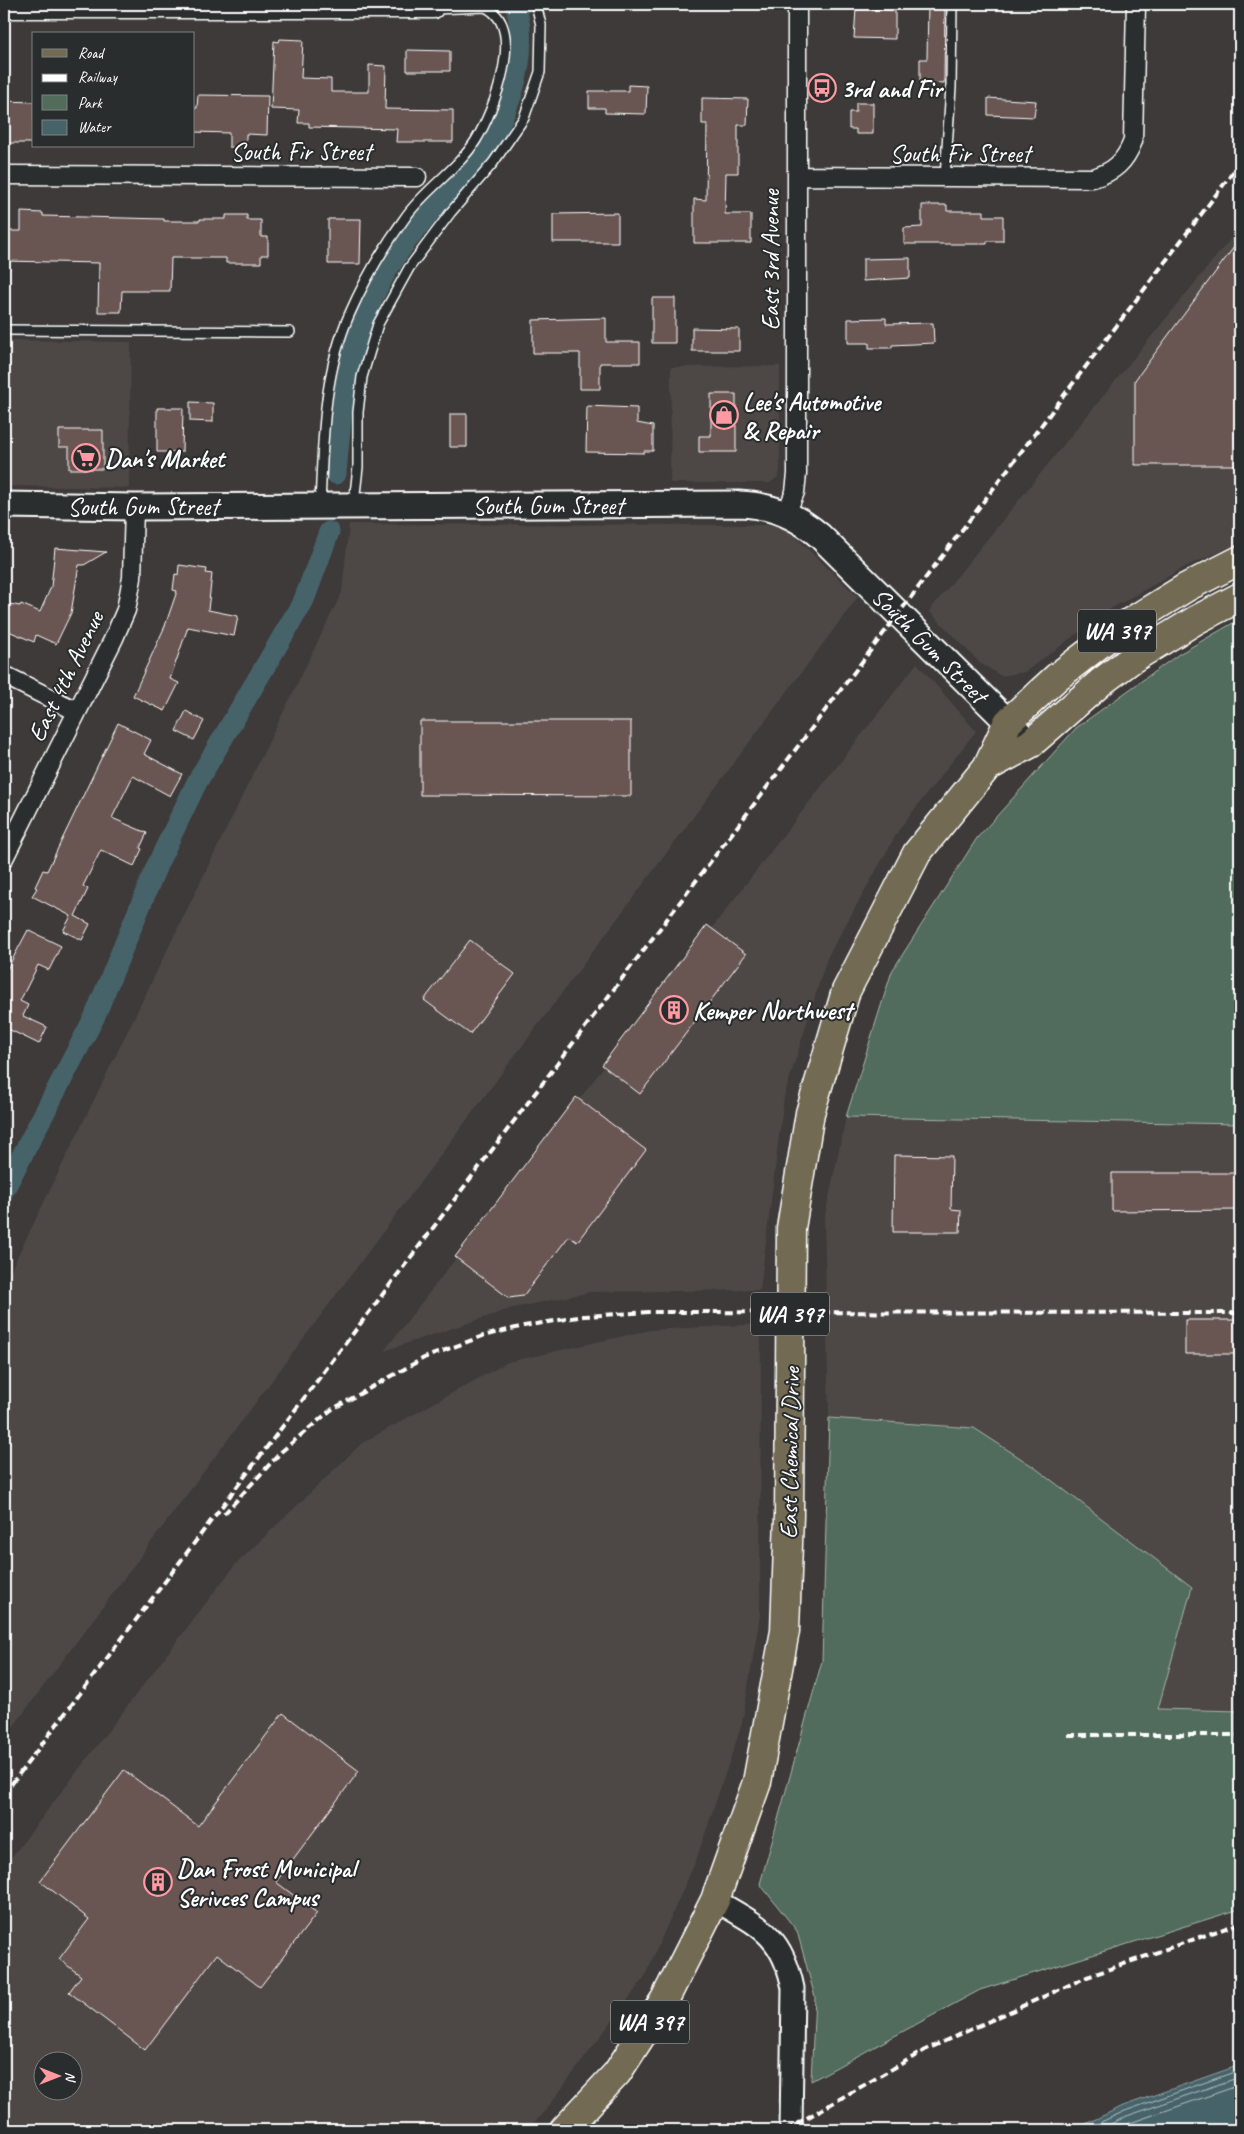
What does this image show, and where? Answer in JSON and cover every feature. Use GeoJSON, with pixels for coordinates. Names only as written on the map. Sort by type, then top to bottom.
{"type":"FeatureCollection","features":[{"type":"Feature","properties":{"kind":"main road","name":"South Gum Street"},"geometry":{"type":"LineString","coordinates":[[4,505],[134,507],[759,505],[786,514],[820,536],[1030,744]]}},
{"type":"Feature","properties":{"kind":"main road","name":"South Gum Street"},"geometry":{"type":"LineString","coordinates":[[1008,722],[1057,677],[1119,629],[1186,587],[1240,560]]}},
{"type":"Feature","properties":{"kind":"main road","name":"WA 397"},"geometry":{"type":"LineString","coordinates":[[1030,744],[1101,682],[1132,659],[1240,597]]}},
{"type":"Feature","properties":{"kind":"main road","name":"East Chemical Drive"},"geometry":{"type":"LineString","coordinates":[[564,2130],[616,2073],[665,1999],[715,1900],[757,1782],[785,1631],[789,1516],[791,1228],[810,1113],[846,991],[917,853],[987,767],[1008,722]]}},
{"type":"Feature","properties":{"kind":"main road","name":"East Chemical Drive"},"geometry":{"type":"LineString","coordinates":[[987,767],[1030,744]]}},
{"type":"Feature","properties":{"kind":"street","name":"East 3rd Avenue"},"geometry":{"type":"LineString","coordinates":[[786,514],[795,492],[797,474],[797,4]]}},
{"type":"Feature","properties":{"kind":"street","name":"South Fir Street"},"geometry":{"type":"LineString","coordinates":[[797,176],[1093,178],[1108,174],[1128,156],[1133,141],[1136,4]]}},
{"type":"Feature","properties":{"kind":"street"},"geometry":{"type":"LineString","coordinates":[[4,9],[434,6]]}},
{"type":"Feature","properties":{"kind":"street","name":"South Fir Street"},"geometry":{"type":"LineString","coordinates":[[4,175],[417,177]]}},
{"type":"Feature","properties":{"kind":"street","name":"East 4th Avenue"},"geometry":{"type":"LineString","coordinates":[[4,858],[114,638],[126,610],[132,578],[134,507]]}},
{"type":"Feature","properties":{"kind":"street"},"geometry":{"type":"LineString","coordinates":[[4,675],[76,711]]}},
{"type":"Feature","properties":{"kind":"street"},"geometry":{"type":"LineString","coordinates":[[715,1900],[759,1925],[772,1937],[788,1967],[793,1988],[791,2130]]}},
{"type":"Feature","properties":{"kind":"lane"},"geometry":{"type":"LineString","coordinates":[[353,506],[358,467],[358,412],[362,377],[378,324],[409,268],[451,212],[493,163],[524,118],[540,72],[541,25],[536,4]]}},
{"type":"Feature","properties":{"kind":"lane"},"geometry":{"type":"LineString","coordinates":[[945,178],[951,87],[952,4]]}},
{"type":"Feature","properties":{"kind":"lane"},"geometry":{"type":"LineString","coordinates":[[320,506],[325,414],[331,374],[338,343],[349,313],[389,242],[407,215],[434,184],[459,161],[475,141],[500,84],[505,49],[504,30],[499,17],[492,10],[485,7],[434,6]]}},
{"type":"Feature","properties":{"kind":"lane"},"geometry":{"type":"LineString","coordinates":[[417,177],[434,184]]}},
{"type":"Feature","properties":{"kind":"lane"},"geometry":{"type":"LineString","coordinates":[[4,330],[290,332]]}},
{"type":"Feature","properties":{"kind":"shaded area"},"geometry":{"type":"Polygon","coordinates":[[[1240,227],[1240,543],[1187,566],[1112,608],[1025,672],[1001,676],[980,663],[929,611],[1240,227]]]}},
{"type":"Feature","properties":{"kind":"shaded area"},"geometry":{"type":"Polygon","coordinates":[[[4,340],[131,342],[129,488],[4,486],[4,340]]]}},
{"type":"Feature","properties":{"kind":"shaded area"},"geometry":{"type":"Polygon","coordinates":[[[780,366],[780,472],[777,478],[770,483],[670,483],[671,367],[780,366]]]}},
{"type":"Feature","properties":{"kind":"shaded area"},"geometry":{"type":"Polygon","coordinates":[[[349,524],[783,525],[858,597],[4,1739],[4,1284],[342,592],[349,524]]]}},
{"type":"Feature","properties":{"kind":"shaded area"},"geometry":{"type":"Polygon","coordinates":[[[917,663],[976,731],[900,828],[827,958],[784,1097],[760,1290],[591,1292],[513,1308],[384,1351],[917,663]]]}},
{"type":"Feature","properties":{"kind":"shaded area"},"geometry":{"type":"Polygon","coordinates":[[[846,1117],[1240,1124],[1240,1711],[1158,1709],[1192,1587],[974,1428],[829,1418],[824,1220],[846,1117]]]}},
{"type":"Feature","properties":{"kind":"shaded area"},"geometry":{"type":"Polygon","coordinates":[[[761,1324],[760,1615],[742,1724],[697,1858],[644,1978],[543,2114],[526,2130],[4,2130],[4,1867],[235,1565],[362,1443],[508,1362],[650,1330],[761,1324]]]}},
{"type":"Feature","properties":{"kind":"green space"},"geometry":{"type":"Polygon","coordinates":[[[1240,619],[1240,1124],[846,1117],[892,971],[977,838],[1076,728],[1179,654],[1240,619]]]}},
{"type":"Feature","properties":{"kind":"green space"},"geometry":{"type":"Polygon","coordinates":[[[829,1418],[974,1428],[1034,1467],[1192,1587],[1158,1709],[1240,1711],[1240,1909],[980,1990],[811,2081],[815,1997],[797,1931],[760,1884],[822,1661],[829,1418]]]}},
{"type":"Feature","properties":{"kind":"water"},"geometry":{"type":"Polygon","coordinates":[[[1240,2065],[1240,2130],[1073,2130],[1123,2106],[1240,2065]]]}},
{"type":"Feature","properties":{"kind":"building"},"geometry":{"type":"Polygon","coordinates":[[[928,4],[945,4],[944,83],[920,82],[920,59],[927,59],[928,4]]]}},
{"type":"Feature","properties":{"kind":"building"},"geometry":{"type":"Polygon","coordinates":[[[856,9],[895,10],[895,39],[854,38],[856,9]]]}},
{"type":"Feature","properties":{"kind":"building"},"geometry":{"type":"Polygon","coordinates":[[[280,39],[303,40],[301,78],[331,79],[331,92],[369,92],[369,65],[386,66],[385,109],[453,110],[453,142],[396,142],[397,129],[309,127],[309,123],[298,123],[299,110],[271,109],[274,41],[279,42],[280,39]]]}},
{"type":"Feature","properties":{"kind":"building"},"geometry":{"type":"Polygon","coordinates":[[[407,50],[450,51],[450,71],[407,71],[407,50]]]}},
{"type":"Feature","properties":{"kind":"building"},"geometry":{"type":"Polygon","coordinates":[[[628,85],[647,86],[646,114],[605,113],[605,108],[589,108],[589,91],[628,91],[628,85]]]}},
{"type":"Feature","properties":{"kind":"building"},"geometry":{"type":"Polygon","coordinates":[[[198,95],[268,96],[267,135],[246,134],[246,148],[229,147],[229,133],[195,132],[195,108],[197,108],[198,95]]]}},
{"type":"Feature","properties":{"kind":"building"},"geometry":{"type":"Polygon","coordinates":[[[702,98],[748,99],[747,125],[738,125],[738,173],[726,173],[725,214],[751,214],[751,243],[694,243],[694,199],[706,200],[707,124],[702,124],[702,98]]]}},
{"type":"Feature","properties":{"kind":"building"},"geometry":{"type":"Polygon","coordinates":[[[988,98],[1036,101],[1034,117],[988,115],[988,98]]]}},
{"type":"Feature","properties":{"kind":"building"},"geometry":{"type":"Polygon","coordinates":[[[5,101],[32,102],[32,143],[4,143],[5,101]]]}},
{"type":"Feature","properties":{"kind":"building"},"geometry":{"type":"Polygon","coordinates":[[[856,103],[873,103],[873,134],[856,134],[856,129],[849,129],[849,112],[856,112],[856,103]]]}},
{"type":"Feature","properties":{"kind":"building"},"geometry":{"type":"Polygon","coordinates":[[[922,205],[947,205],[947,211],[984,211],[984,216],[1003,216],[1003,241],[987,241],[987,244],[904,244],[904,228],[922,227],[922,205]]]}},
{"type":"Feature","properties":{"kind":"building"},"geometry":{"type":"Polygon","coordinates":[[[21,212],[43,213],[43,216],[164,219],[164,221],[200,221],[200,219],[226,219],[226,215],[247,215],[247,220],[261,220],[261,237],[268,237],[268,255],[261,255],[261,263],[226,263],[226,258],[171,258],[170,291],[122,291],[121,312],[98,312],[99,263],[4,261],[4,231],[21,231],[21,212]]]}},
{"type":"Feature","properties":{"kind":"building"},"geometry":{"type":"Polygon","coordinates":[[[618,213],[618,242],[553,242],[553,214],[618,213]]]}},
{"type":"Feature","properties":{"kind":"building"},"geometry":{"type":"Polygon","coordinates":[[[328,219],[361,219],[360,264],[328,264],[328,219]]]}},
{"type":"Feature","properties":{"kind":"building"},"geometry":{"type":"Polygon","coordinates":[[[1240,239],[1240,465],[1135,465],[1135,380],[1240,239]]]}},
{"type":"Feature","properties":{"kind":"building"},"geometry":{"type":"Polygon","coordinates":[[[910,258],[910,278],[863,281],[863,259],[910,258]]]}},
{"type":"Feature","properties":{"kind":"building"},"geometry":{"type":"Polygon","coordinates":[[[652,298],[675,298],[675,343],[652,343],[652,298]]]}},
{"type":"Feature","properties":{"kind":"building"},"geometry":{"type":"Polygon","coordinates":[[[606,318],[606,342],[640,342],[640,363],[600,363],[600,389],[580,389],[580,353],[533,353],[533,320],[606,318]]]}},
{"type":"Feature","properties":{"kind":"building"},"geometry":{"type":"Polygon","coordinates":[[[886,318],[886,324],[933,323],[934,343],[892,345],[892,348],[869,348],[869,343],[848,343],[848,319],[886,318]]]}},
{"type":"Feature","properties":{"kind":"building"},"geometry":{"type":"Polygon","coordinates":[[[692,328],[739,329],[739,351],[692,351],[692,328]]]}},
{"type":"Feature","properties":{"kind":"building","name":"Lee's Automotive & Repair"},"geometry":{"type":"Polygon","coordinates":[[[711,394],[736,394],[736,452],[699,452],[699,436],[711,436],[711,394]]]}},
{"type":"Feature","properties":{"kind":"building"},"geometry":{"type":"Polygon","coordinates":[[[190,402],[213,403],[213,422],[190,421],[190,402]]]}},
{"type":"Feature","properties":{"kind":"building"},"geometry":{"type":"Polygon","coordinates":[[[587,406],[637,408],[637,423],[653,426],[653,451],[644,451],[644,453],[586,452],[587,406]]]}},
{"type":"Feature","properties":{"kind":"building"},"geometry":{"type":"Polygon","coordinates":[[[157,408],[183,408],[182,452],[157,452],[157,408]]]}},
{"type":"Feature","properties":{"kind":"building"},"geometry":{"type":"Polygon","coordinates":[[[450,414],[467,414],[467,447],[450,447],[450,414]]]}},
{"type":"Feature","properties":{"kind":"building","name":"Dan's Market"},"geometry":{"type":"Polygon","coordinates":[[[59,430],[103,430],[103,469],[69,469],[69,447],[59,447],[59,430]]]}},
{"type":"Feature","properties":{"kind":"building"},"geometry":{"type":"Polygon","coordinates":[[[55,548],[106,552],[84,565],[79,565],[71,613],[56,644],[36,635],[34,642],[4,629],[4,603],[20,606],[21,604],[40,612],[51,587],[55,548]]]}},
{"type":"Feature","properties":{"kind":"building"},"geometry":{"type":"Polygon","coordinates":[[[179,565],[207,569],[206,573],[212,574],[208,610],[238,616],[234,636],[188,627],[170,679],[179,683],[165,711],[133,696],[165,626],[177,591],[173,590],[175,574],[178,575],[179,565]]]}},
{"type":"Feature","properties":{"kind":"building"},"geometry":{"type":"Polygon","coordinates":[[[186,711],[204,721],[194,740],[176,731],[186,711]]]}},
{"type":"Feature","properties":{"kind":"building"},"geometry":{"type":"Polygon","coordinates":[[[420,721],[631,721],[631,796],[420,795],[420,721]]]}},
{"type":"Feature","properties":{"kind":"building"},"geometry":{"type":"Polygon","coordinates":[[[118,723],[151,740],[144,754],[182,774],[170,796],[133,776],[112,818],[147,833],[134,866],[101,850],[83,886],[88,889],[75,916],[90,924],[82,940],[63,931],[71,916],[32,896],[43,870],[47,871],[118,723]]]}},
{"type":"Feature","properties":{"kind":"building","name":"Kemper Northwest"},"geometry":{"type":"Polygon","coordinates":[[[707,925],[746,954],[640,1094],[602,1065],[707,925]]]}},
{"type":"Feature","properties":{"kind":"building"},"geometry":{"type":"Polygon","coordinates":[[[28,930],[61,946],[49,970],[38,965],[20,1001],[28,1005],[23,1016],[47,1027],[39,1044],[6,1028],[4,1033],[4,975],[28,930]]]}},
{"type":"Feature","properties":{"kind":"building"},"geometry":{"type":"Polygon","coordinates":[[[470,940],[515,974],[470,1034],[424,1000],[470,940]]]}},
{"type":"Feature","properties":{"kind":"building"},"geometry":{"type":"Polygon","coordinates":[[[576,1097],[646,1150],[577,1242],[569,1236],[523,1296],[509,1298],[455,1257],[576,1097]]]}},
{"type":"Feature","properties":{"kind":"building"},"geometry":{"type":"Polygon","coordinates":[[[894,1155],[952,1156],[951,1209],[961,1210],[960,1232],[893,1232],[894,1155]]]}},
{"type":"Feature","properties":{"kind":"building"},"geometry":{"type":"Polygon","coordinates":[[[1112,1173],[1240,1173],[1240,1210],[1112,1211],[1112,1173]]]}},
{"type":"Feature","properties":{"kind":"building"},"geometry":{"type":"Polygon","coordinates":[[[1185,1320],[1240,1320],[1240,1354],[1185,1354],[1185,1320]]]}},
{"type":"Feature","properties":{"kind":"building","name":"Dan Frost Municipal Serivces Campus"},"geometry":{"type":"Polygon","coordinates":[[[283,1713],[359,1771],[276,1882],[317,1913],[260,1987],[217,1954],[145,2050],[69,1992],[81,1976],[59,1959],[89,1919],[40,1881],[124,1770],[198,1826],[283,1713]]]}},
{"type":"Feature","properties":{"kind":"waterway"},"geometry":{"type":"LineString","coordinates":[[336,474],[346,386],[355,343],[362,322],[384,275],[408,238],[427,215],[479,161],[500,122],[513,90],[520,56],[521,39],[515,4]]}},
{"type":"Feature","properties":{"kind":"waterway"},"geometry":{"type":"LineString","coordinates":[[4,1190],[94,1018],[158,863],[197,782],[304,600],[329,532]]}},
{"type":"Feature","properties":{"kind":"railway"},"geometry":{"type":"LineString","coordinates":[[4,1794],[1240,163]]}},
{"type":"Feature","properties":{"kind":"railway"},"geometry":{"type":"LineString","coordinates":[[224,1514],[282,1451],[331,1410],[424,1358],[483,1336],[524,1326],[584,1316],[648,1312],[1240,1313]]}},
{"type":"Feature","properties":{"kind":"railway"},"geometry":{"type":"LineString","coordinates":[[1068,1735],[1240,1735]]}},
{"type":"Feature","properties":{"kind":"railway"},"geometry":{"type":"LineString","coordinates":[[786,2130],[925,2050],[1087,1977],[1240,1923]]}},
{"type":"Feature","properties":{"kind":"place","name":"3rd and Fir"},"geometry":{"type":"Point","coordinates":[822,88]}},
{"type":"Feature","properties":{"kind":"place","name":"Lee's Automotive & Repair"},"geometry":{"type":"Point","coordinates":[724,415]}},
{"type":"Feature","properties":{"kind":"place","name":"Dan's Market"},"geometry":{"type":"Point","coordinates":[86,458]}},
{"type":"Feature","properties":{"kind":"place","name":"Kemper Northwest"},"geometry":{"type":"Point","coordinates":[674,1010]}},
{"type":"Feature","properties":{"kind":"place","name":"Dan Frost Municipal Serivces Campus"},"geometry":{"type":"Point","coordinates":[158,1882]}}]}
